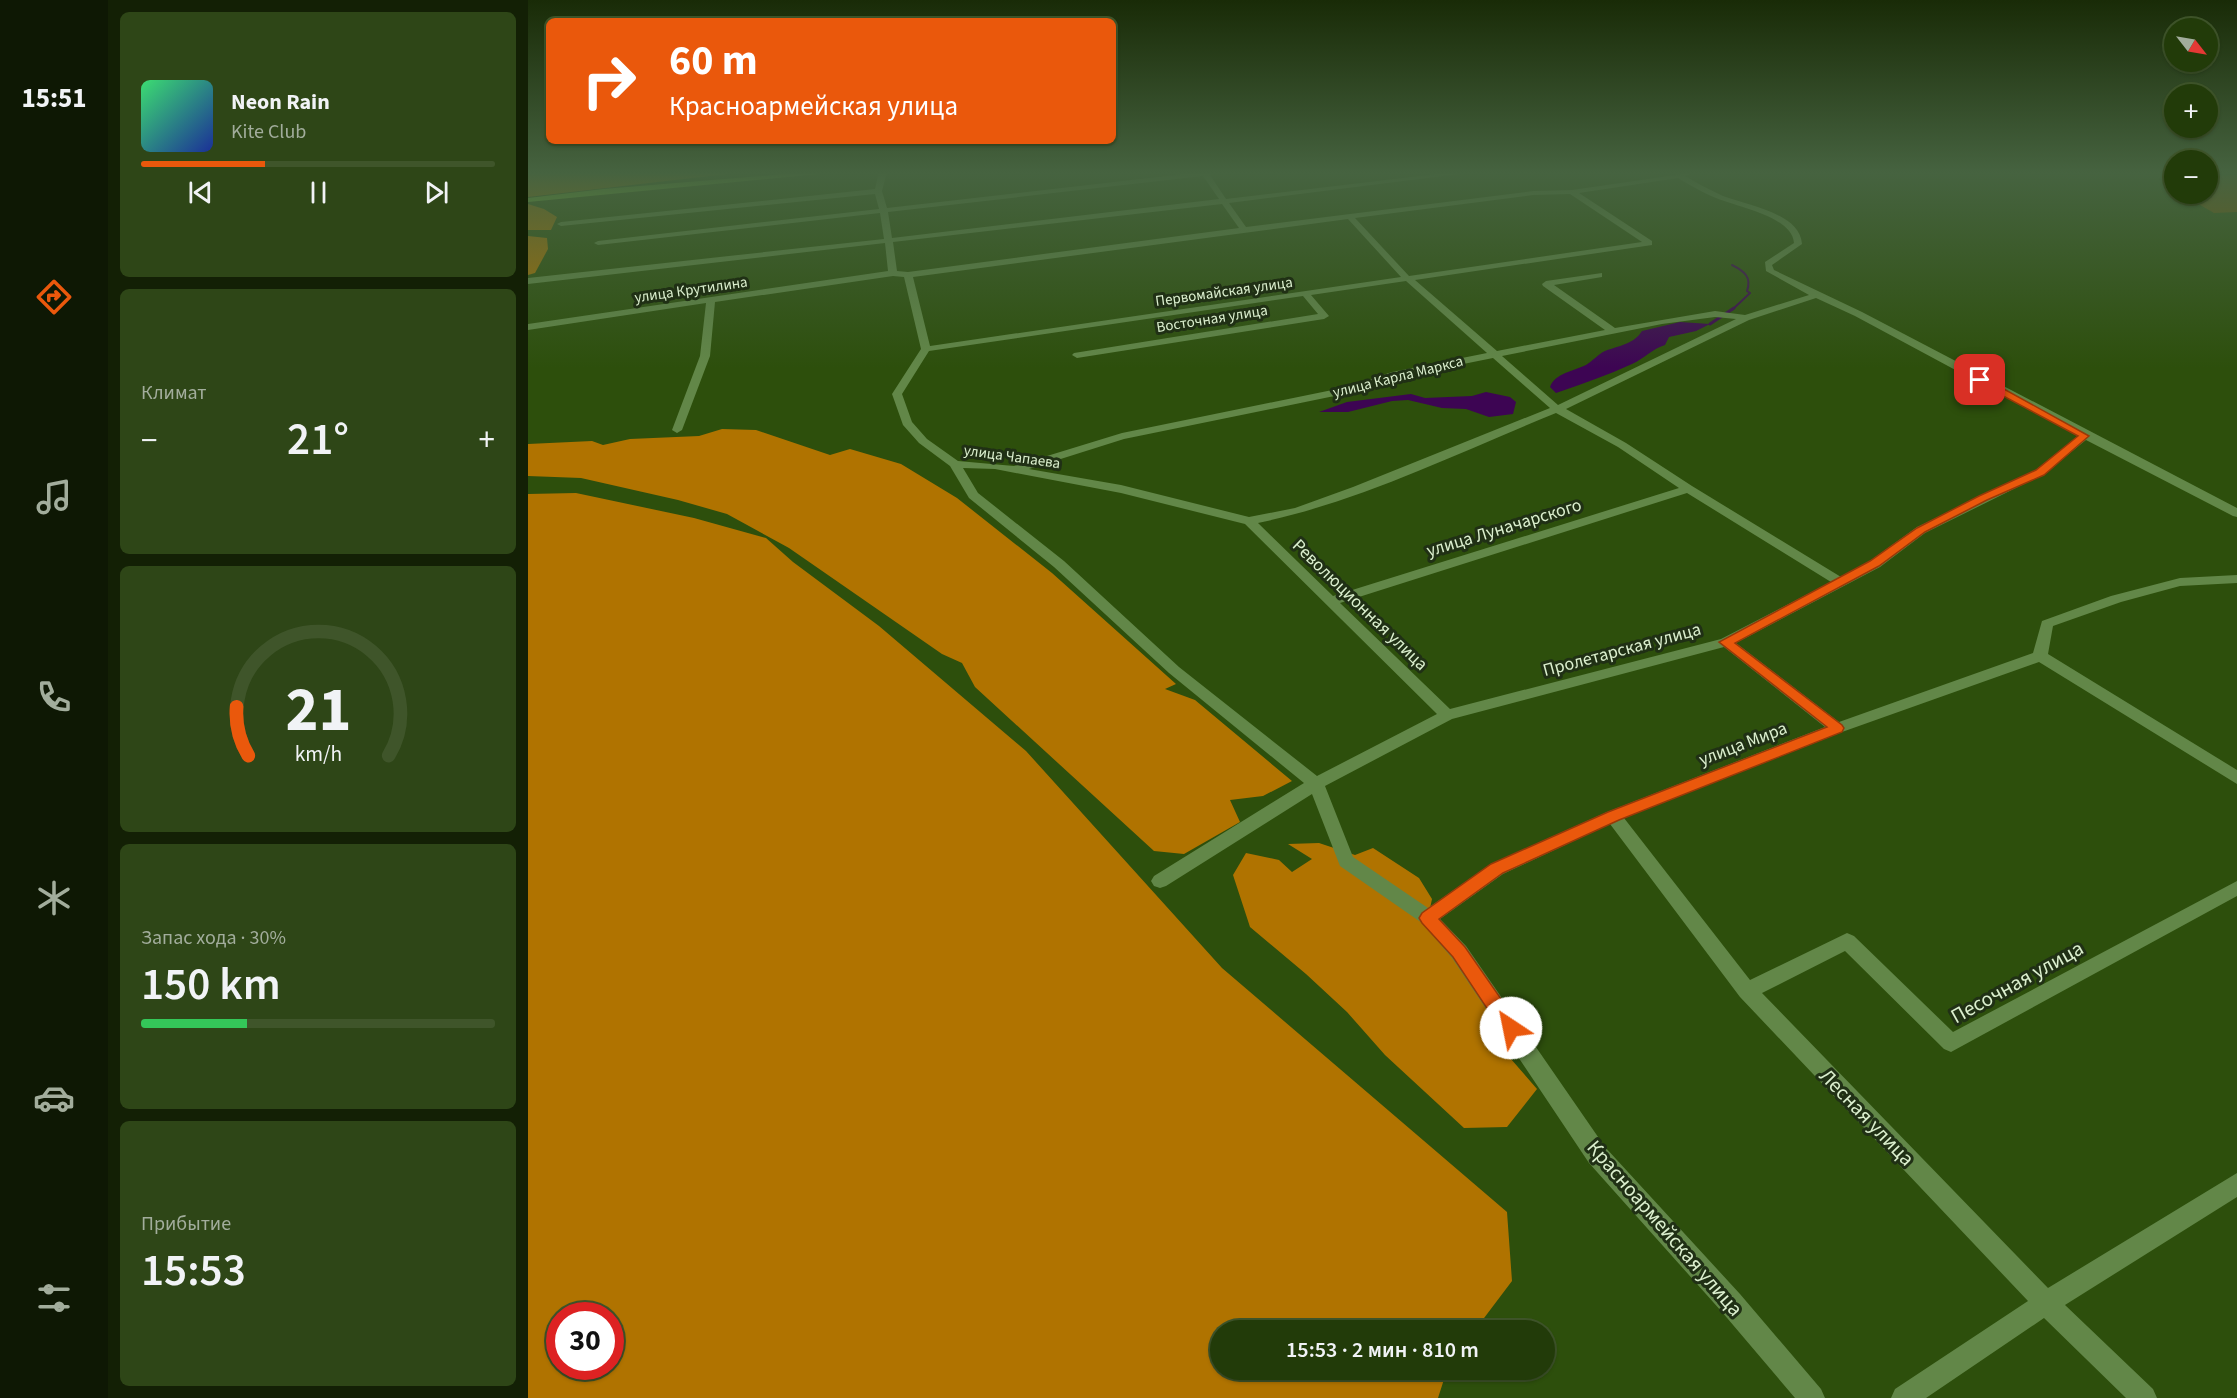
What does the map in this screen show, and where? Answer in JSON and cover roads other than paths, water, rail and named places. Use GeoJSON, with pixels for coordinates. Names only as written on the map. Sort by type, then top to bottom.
{"type":"FeatureCollection","features":[{"type":"Feature","properties":{"kind":"street"},"geometry":{"type":"LineString","coordinates":[[598,243],[651,237]]}},
{"type":"Feature","properties":{"kind":"street"},"geometry":{"type":"LineString","coordinates":[[528,281],[911,237]]}},
{"type":"Feature","properties":{"kind":"street","name":"улица Крутилина"},"geometry":{"type":"LineString","coordinates":[[528,327],[893,273],[908,274],[1196,237]]}},
{"type":"Feature","properties":{"kind":"street"},"geometry":{"type":"LineString","coordinates":[[1368,237],[1406,277],[1557,409],[1622,445],[1688,489],[1840,582]]}},
{"type":"Feature","properties":{"kind":"street","name":"Первомайская улица"},"geometry":{"type":"LineString","coordinates":[[926,349],[1649,243],[1640,237]]}},
{"type":"Feature","properties":{"kind":"street"},"geometry":{"type":"LineString","coordinates":[[1798,237],[1798,244],[1768,264],[1770,271],[1790,285],[1865,317],[2084,436],[2237,513]]}},
{"type":"Feature","properties":{"kind":"street"},"geometry":{"type":"LineString","coordinates":[[887,240],[893,273]]}},
{"type":"Feature","properties":{"kind":"street"},"geometry":{"type":"LineString","coordinates":[[908,274],[926,349]]}},
{"type":"Feature","properties":{"kind":"street"},"geometry":{"type":"LineString","coordinates":[[1599,275],[1546,284],[1612,330]]}},
{"type":"Feature","properties":{"kind":"street"},"geometry":{"type":"LineString","coordinates":[[1780,278],[1786,301],[1781,307]]}},
{"type":"Feature","properties":{"kind":"street","name":"Восточная улица"},"geometry":{"type":"LineString","coordinates":[[1077,355],[1324,316],[1305,293]]}},
{"type":"Feature","properties":{"kind":"street","name":"улица Карла Маркса"},"geometry":{"type":"LineString","coordinates":[[1015,470],[1122,436],[1349,390],[1392,375],[1612,330],[1714,314],[1746,318],[1817,295]]}},
{"type":"Feature","properties":{"kind":"street"},"geometry":{"type":"LineString","coordinates":[[677,430],[705,356],[711,301]]}},
{"type":"Feature","properties":{"kind":"street"},"geometry":{"type":"LineString","coordinates":[[1249,521],[1298,511],[1358,490],[1557,409],[1746,318]]}},
{"type":"Feature","properties":{"kind":"street","name":"улица Чапаева"},"geometry":{"type":"LineString","coordinates":[[926,349],[897,394],[907,423],[923,441],[955,464],[1015,470],[1121,489],[1249,521]]}},
{"type":"Feature","properties":{"kind":"street","name":"Пролетарская улица"},"geometry":{"type":"LineString","coordinates":[[1160,880],[1316,784],[1447,715],[1726,642],[1875,564],[1921,530],[2040,472],[2084,436]]}},
{"type":"Feature","properties":{"kind":"street"},"geometry":{"type":"LineString","coordinates":[[955,464],[974,495],[1059,564],[1174,670],[1316,784],[1346,861],[1428,918]]}},
{"type":"Feature","properties":{"kind":"street","name":"улица Луначарского"},"geometry":{"type":"LineString","coordinates":[[1331,601],[1688,489]]}},
{"type":"Feature","properties":{"kind":"street","name":"Революционная улица"},"geometry":{"type":"LineString","coordinates":[[1249,521],[1447,715]]}},
{"type":"Feature","properties":{"kind":"street"},"geometry":{"type":"LineString","coordinates":[[2237,579],[2180,582],[2116,599],[2048,624],[2040,656],[2237,778]]}},
{"type":"Feature","properties":{"kind":"street"},"geometry":{"type":"LineString","coordinates":[[1726,642],[1837,728]]}},
{"type":"Feature","properties":{"kind":"street","name":"улица Мира"},"geometry":{"type":"LineString","coordinates":[[1428,918],[1497,869],[1613,816],[1837,728],[2040,656]]}},
{"type":"Feature","properties":{"kind":"street","name":"Лесная улица"},"geometry":{"type":"LineString","coordinates":[[1613,816],[1747,991],[2046,1303],[2144,1398]]}},
{"type":"Feature","properties":{"kind":"street","name":"Песочная улица"},"geometry":{"type":"LineString","coordinates":[[1747,991],[1847,941],[1952,1043],[2237,888]]}},
{"type":"Feature","properties":{"kind":"street","name":"Красноармейская улица"},"geometry":{"type":"LineString","coordinates":[[1428,918],[1459,952],[1597,1155],[1731,1303],[1812,1398]]}},
{"type":"Feature","properties":{"kind":"street"},"geometry":{"type":"LineString","coordinates":[[1904,1398],[2046,1303],[2237,1184]]}},
{"type":"Feature","properties":{"kind":"waterway"},"geometry":{"type":"LineString","coordinates":[[1732,265],[1748,278],[1747,291],[1750,293],[1732,310]]}},
{"type":"Feature","properties":{"kind":"waterway"},"geometry":{"type":"LineString","coordinates":[[1710,324],[1734,308]]}}]}
